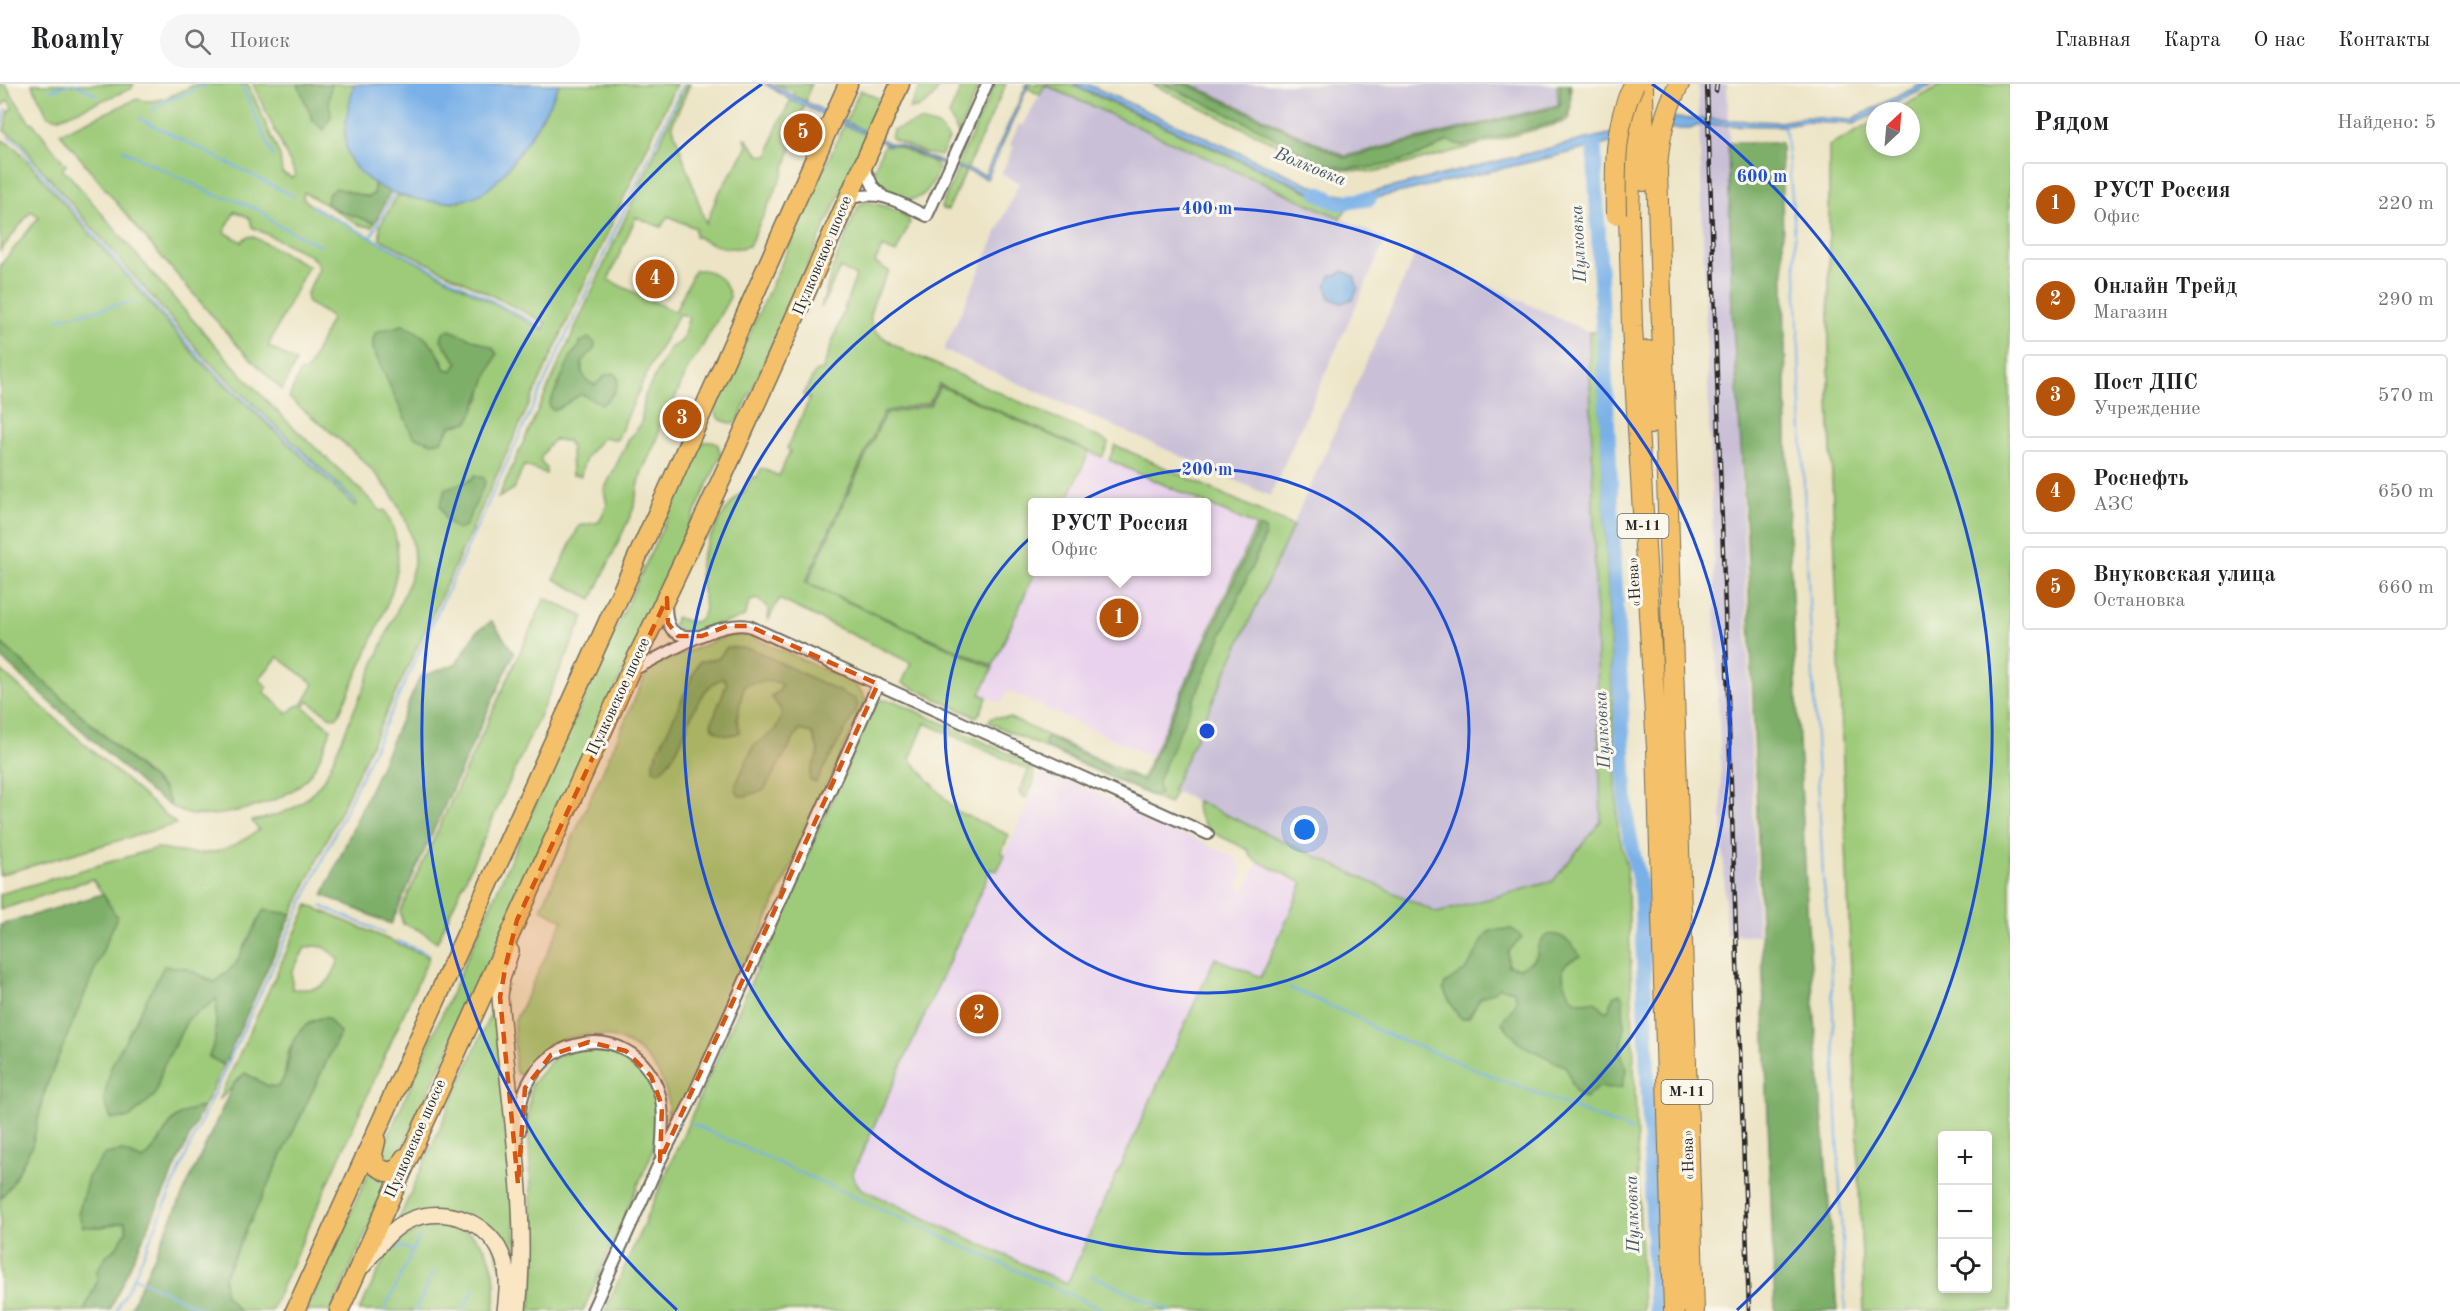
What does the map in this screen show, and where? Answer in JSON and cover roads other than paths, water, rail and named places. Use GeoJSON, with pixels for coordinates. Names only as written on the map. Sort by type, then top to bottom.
{"type":"FeatureCollection","features":[{"type":"Feature","properties":{"kind":"highway"},"geometry":{"type":"LineString","coordinates":[[295,1311],[660,506],[848,84]]}},
{"type":"Feature","properties":{"kind":"highway","name":"Пулковское шоссе"},"geometry":{"type":"LineString","coordinates":[[339,1311],[630,671],[667,598],[792,328],[900,84]]}},
{"type":"Feature","properties":{"kind":"highway"},"geometry":{"type":"LineString","coordinates":[[1634,84],[1621,118],[1617,143],[1637,215]]}},
{"type":"Feature","properties":{"kind":"highway"},"geometry":{"type":"LineString","coordinates":[[1637,215],[1643,84]]}},
{"type":"Feature","properties":{"kind":"highway"},"geometry":{"type":"LineString","coordinates":[[1637,215],[1657,154],[1666,114],[1679,84]]}},
{"type":"Feature","properties":{"kind":"highway","name":"«Нева»"},"geometry":{"type":"LineString","coordinates":[[1637,215],[1653,482],[1670,719],[1675,747],[1694,1311]]}},
{"type":"Feature","properties":{"kind":"highway","name":"«Нева»"},"geometry":{"type":"LineString","coordinates":[[1637,215],[1628,481],[1652,836],[1661,912],[1674,1311]]}},
{"type":"Feature","properties":{"kind":"highway"},"geometry":{"type":"LineString","coordinates":[[380,1122],[373,1154],[376,1166],[387,1172],[398,1169],[413,1144]]}},
{"type":"Feature","properties":{"kind":"main road"},"geometry":{"type":"LineString","coordinates":[[517,920],[514,944],[502,979],[501,998],[518,1184],[521,1257],[518,1311]]}},
{"type":"Feature","properties":{"kind":"main road"},"geometry":{"type":"LineString","coordinates":[[354,1277],[388,1235],[410,1220],[437,1214],[458,1216],[482,1229],[498,1246],[504,1261],[507,1280],[506,1311]]}},
{"type":"Feature","properties":{"kind":"street"},"geometry":{"type":"LineString","coordinates":[[848,199],[870,194],[883,196],[927,216],[987,84]]}},
{"type":"Feature","properties":{"kind":"street"},"geometry":{"type":"LineString","coordinates":[[863,165],[873,186],[883,196]]}},
{"type":"Feature","properties":{"kind":"street"},"geometry":{"type":"LineString","coordinates":[[667,598],[667,618],[674,632],[685,637],[702,636]]}},
{"type":"Feature","properties":{"kind":"street"},"geometry":{"type":"LineString","coordinates":[[630,671],[702,636],[727,627],[749,626],[1208,834]]}},
{"type":"Feature","properties":{"kind":"street"},"geometry":{"type":"LineString","coordinates":[[592,1311],[660,1161],[692,1097],[878,684]]}},
{"type":"Feature","properties":{"kind":"street"},"geometry":{"type":"LineString","coordinates":[[518,1184],[523,1157],[519,1120],[525,1088],[533,1073],[551,1055],[567,1047],[588,1042],[602,1043],[626,1051],[651,1076],[662,1106],[660,1161]]}},
{"type":"Feature","properties":{"kind":"water"},"geometry":{"type":"Polygon","coordinates":[[[354,84],[559,84],[527,141],[496,182],[487,190],[472,197],[434,202],[414,199],[376,185],[351,161],[347,152],[345,133],[347,112],[354,84]]]}},
{"type":"Feature","properties":{"kind":"water"},"geometry":{"type":"Polygon","coordinates":[[[765,84],[770,84],[889,143],[985,175],[1027,84],[1029,84],[987,179],[903,148],[888,145],[791,100],[765,84]]]}},
{"type":"Feature","properties":{"kind":"water"},"geometry":{"type":"Polygon","coordinates":[[[1073,84],[1087,84],[1331,194],[1361,195],[1586,139],[1667,122],[1673,118],[1781,122],[1807,117],[1850,120],[1866,112],[1866,118],[1853,124],[1807,122],[1785,126],[1699,125],[1690,129],[1671,129],[1359,202],[1334,202],[1073,84]]]}},
{"type":"Feature","properties":{"kind":"water"},"geometry":{"type":"Polygon","coordinates":[[[1922,84],[1934,84],[1898,102],[1886,102],[1922,84]]]}},
{"type":"Feature","properties":{"kind":"water"},"geometry":{"type":"Polygon","coordinates":[[[1343,271],[1354,276],[1358,288],[1353,299],[1341,303],[1330,298],[1326,286],[1331,275],[1337,275],[1343,271]]]}},
{"type":"Feature","properties":{"kind":"waterway"},"geometry":{"type":"LineString","coordinates":[[51,90],[69,84]]}},
{"type":"Feature","properties":{"kind":"waterway"},"geometry":{"type":"LineString","coordinates":[[75,84],[97,95]]}},
{"type":"Feature","properties":{"kind":"waterway"},"geometry":{"type":"LineString","coordinates":[[152,112],[158,105],[208,84]]}},
{"type":"Feature","properties":{"kind":"waterway"},"geometry":{"type":"LineString","coordinates":[[241,84],[273,156]]}},
{"type":"Feature","properties":{"kind":"waterway"},"geometry":{"type":"LineString","coordinates":[[134,1277],[196,1132],[683,84]]}},
{"type":"Feature","properties":{"kind":"waterway"},"geometry":{"type":"LineString","coordinates":[[0,131],[6,109]]}},
{"type":"Feature","properties":{"kind":"waterway"},"geometry":{"type":"LineString","coordinates":[[139,118],[293,196]]}},
{"type":"Feature","properties":{"kind":"waterway"},"geometry":{"type":"LineString","coordinates":[[1782,124],[1786,134],[1794,219],[1806,539],[1823,876],[1830,941],[1845,1311]]}},
{"type":"Feature","properties":{"kind":"waterway"},"geometry":{"type":"LineString","coordinates":[[8,137],[20,144],[29,159],[201,359],[355,503]]}},
{"type":"Feature","properties":{"kind":"waterway","name":"Пулковка"},"geometry":{"type":"LineString","coordinates":[[1594,146],[1627,822],[1641,891],[1656,1311]]}},
{"type":"Feature","properties":{"kind":"waterway"},"geometry":{"type":"LineString","coordinates":[[123,150],[217,196],[233,199],[263,212],[274,223],[321,246]]}},
{"type":"Feature","properties":{"kind":"waterway","name":"Волковка"},"geometry":{"type":"LineString","coordinates":[[1318,193],[1338,203],[1369,199]]}},
{"type":"Feature","properties":{"kind":"waterway"},"geometry":{"type":"LineString","coordinates":[[371,237],[393,194]]}},
{"type":"Feature","properties":{"kind":"waterway"},"geometry":{"type":"LineString","coordinates":[[311,206],[543,327]]}},
{"type":"Feature","properties":{"kind":"waterway"},"geometry":{"type":"LineString","coordinates":[[58,319],[134,301]]}},
{"type":"Feature","properties":{"kind":"waterway"},"geometry":{"type":"LineString","coordinates":[[321,906],[385,933]]}},
{"type":"Feature","properties":{"kind":"waterway"},"geometry":{"type":"LineString","coordinates":[[398,941],[428,954]]}},
{"type":"Feature","properties":{"kind":"waterway"},"geometry":{"type":"LineString","coordinates":[[1290,988],[1367,1022],[1374,1029],[1632,1131]]}},
{"type":"Feature","properties":{"kind":"waterway"},"geometry":{"type":"LineString","coordinates":[[693,1124],[1106,1311]]}},
{"type":"Feature","properties":{"kind":"waterway"},"geometry":{"type":"LineString","coordinates":[[384,1311],[419,1237]]}},
{"type":"Feature","properties":{"kind":"waterway"},"geometry":{"type":"LineString","coordinates":[[393,1249],[400,1246],[412,1251]]}},
{"type":"Feature","properties":{"kind":"waterway"},"geometry":{"type":"LineString","coordinates":[[415,1311],[434,1270]]}},
{"type":"Feature","properties":{"kind":"waterway"},"geometry":{"type":"LineString","coordinates":[[1091,1275],[1170,1311]]}},
{"type":"Feature","properties":{"kind":"waterway"},"geometry":{"type":"LineString","coordinates":[[116,1311],[134,1277],[206,1311]]}},
{"type":"Feature","properties":{"kind":"waterway"},"geometry":{"type":"LineString","coordinates":[[463,1311],[473,1290]]}},
{"type":"Feature","properties":{"kind":"railway"},"geometry":{"type":"LineString","coordinates":[[1707,84],[1749,1311]]}},
{"type":"Feature","properties":{"kind":"railway"},"geometry":{"type":"LineString","coordinates":[[1716,91],[1717,84]]}},
{"type":"Feature","properties":{"kind":"place","name":"Внуковская улица"},"geometry":{"type":"Point","coordinates":[803,133]}},
{"type":"Feature","properties":{"kind":"place","name":"Роснефть"},"geometry":{"type":"Point","coordinates":[655,279]}},
{"type":"Feature","properties":{"kind":"place","name":"Пост ДПС"},"geometry":{"type":"Point","coordinates":[682,419]}},
{"type":"Feature","properties":{"kind":"place","name":"РУСТ Россия"},"geometry":{"type":"Point","coordinates":[1119,618]}},
{"type":"Feature","properties":{"kind":"place","name":"Онлайн Трейд"},"geometry":{"type":"Point","coordinates":[979,1014]}}]}
